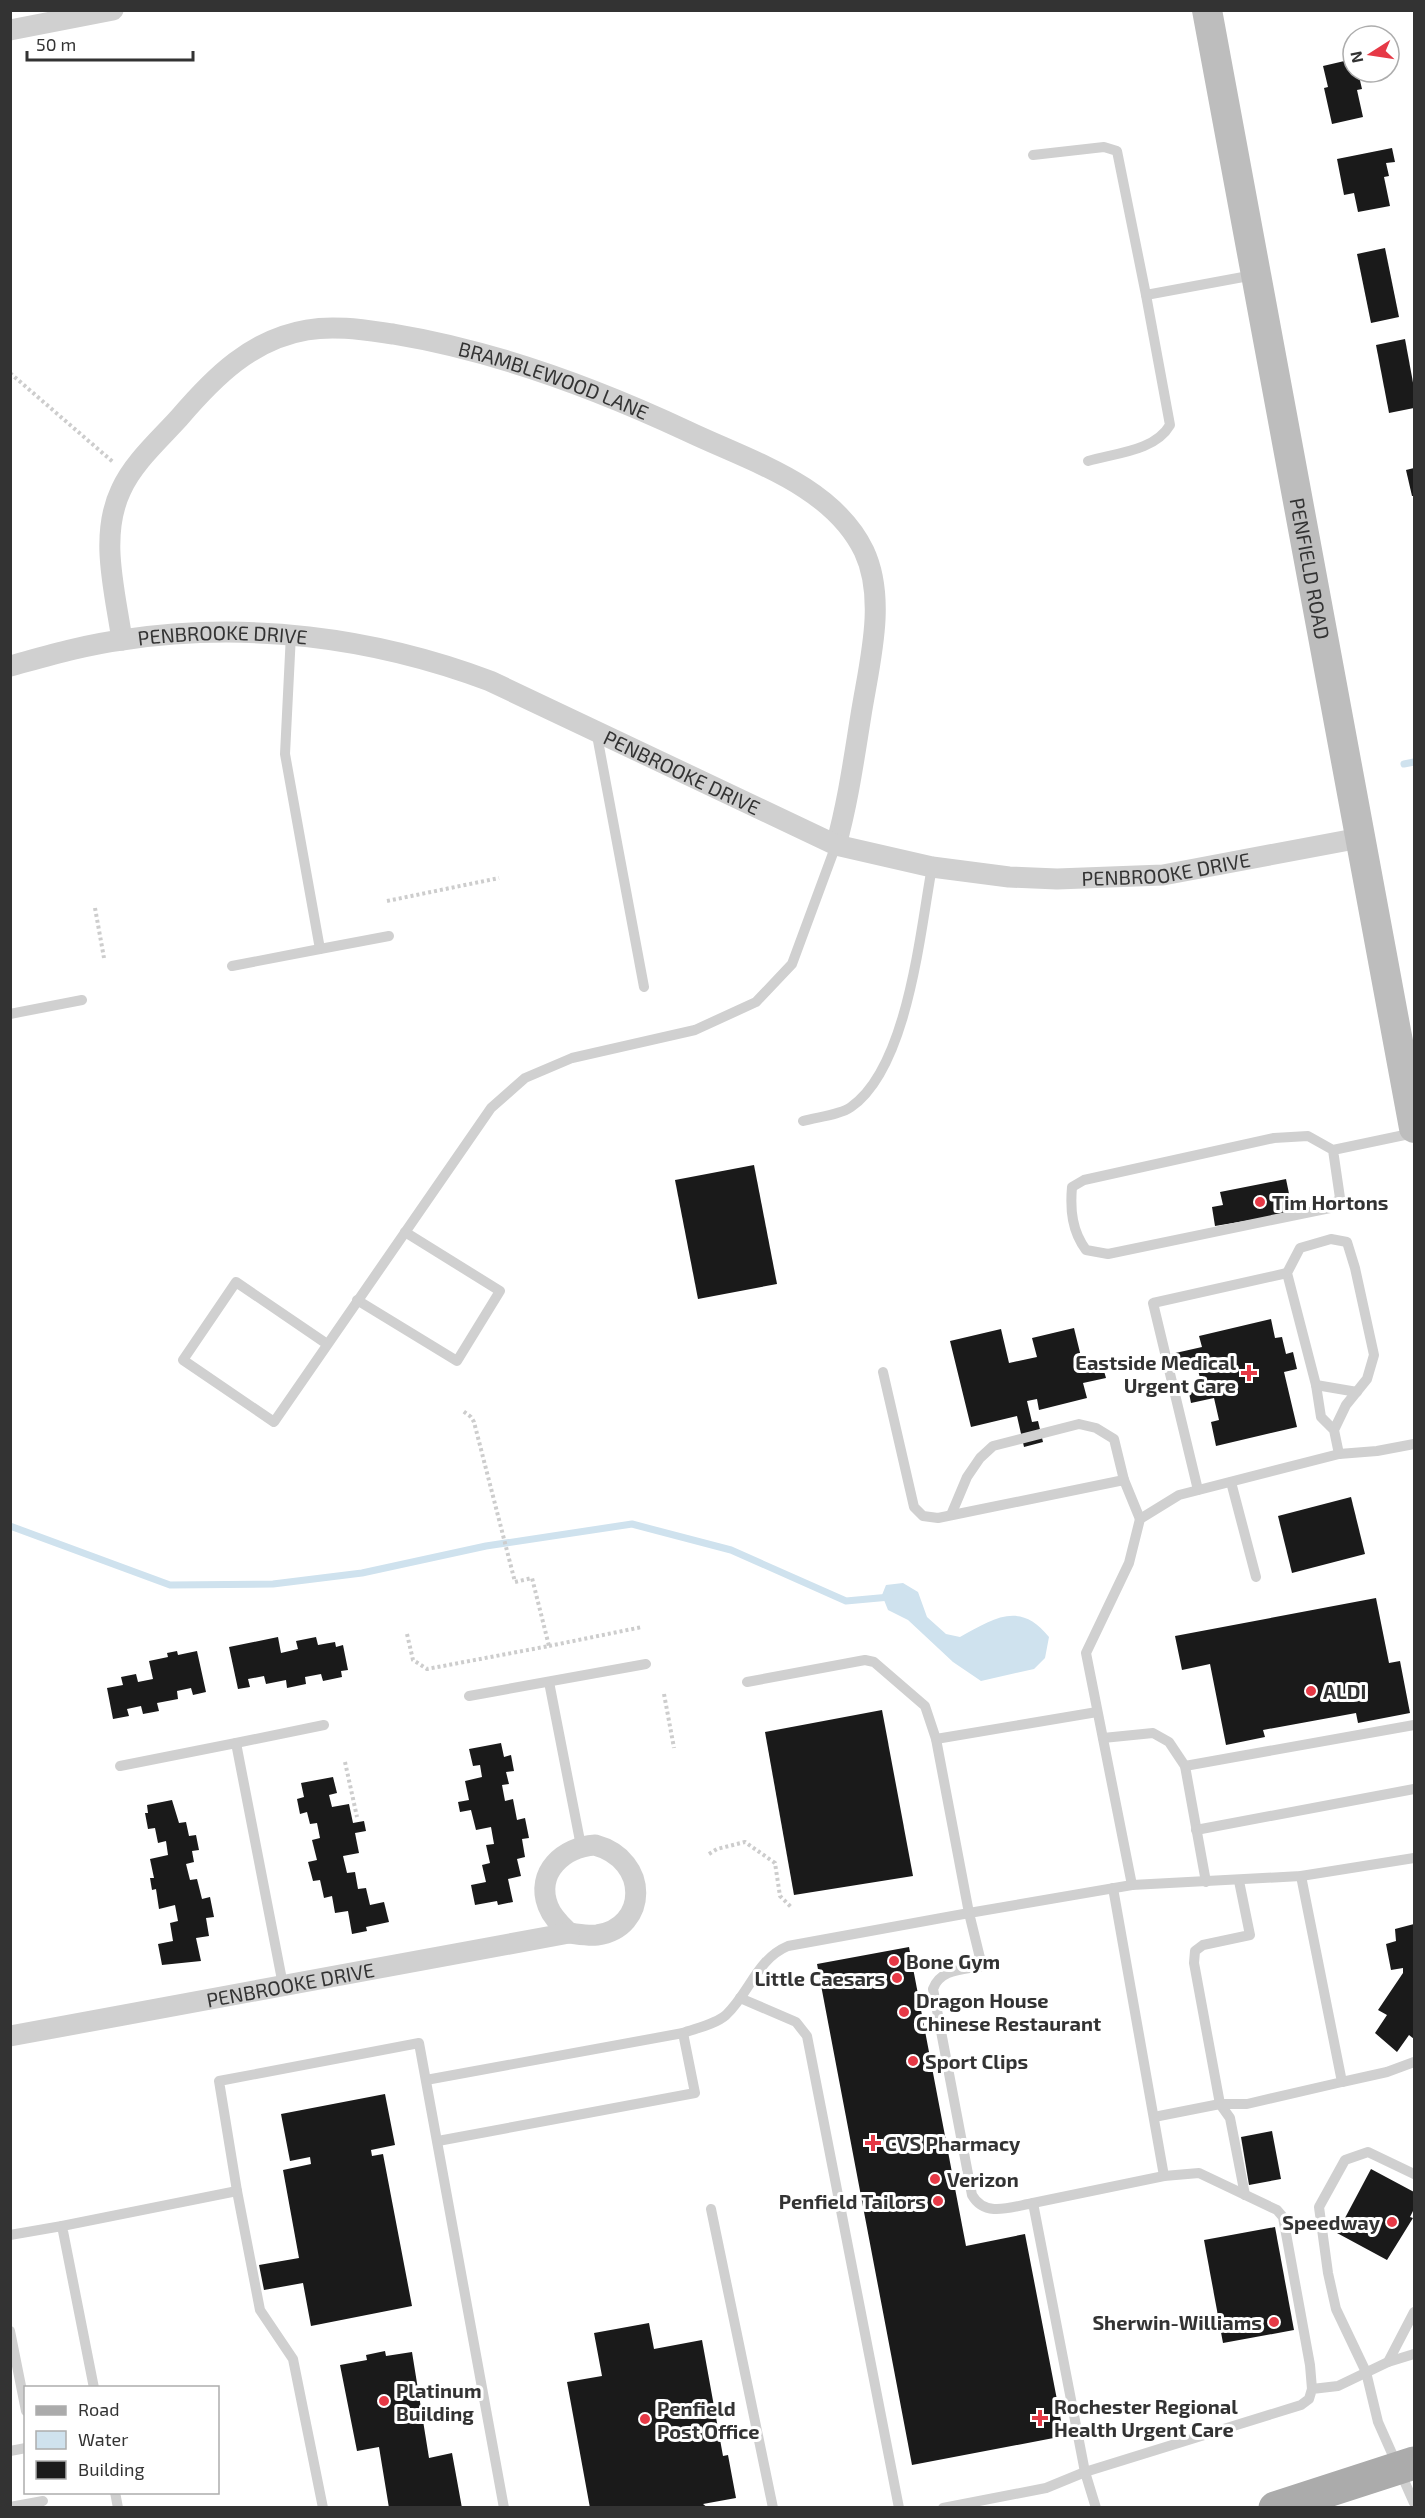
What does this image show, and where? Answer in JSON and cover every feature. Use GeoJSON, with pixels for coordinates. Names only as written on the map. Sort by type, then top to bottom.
{"type":"FeatureCollection","features":[{"type":"Feature","properties":{"kind":"main road","name":"PENFIELD ROAD"},"geometry":{"type":"LineString","coordinates":[[1207,10],[1414,1128]]}},
{"type":"Feature","properties":{"kind":"main road"},"geometry":{"type":"LineString","coordinates":[[1275,2508],[1407,2466]]}},
{"type":"Feature","properties":{"kind":"street"},"geometry":{"type":"LineString","coordinates":[[10,30],[113,10]]}},
{"type":"Feature","properties":{"kind":"street","name":"BRAMBLEWOOD LANE"},"geometry":{"type":"LineString","coordinates":[[122,640],[109,535],[113,511],[122,487],[130,476],[222,371],[248,352],[278,338],[306,330],[334,327],[412,338],[480,352],[540,370],[619,399],[792,481],[824,500],[852,529],[866,555],[874,587],[870,657],[846,809],[836,845]]}},
{"type":"Feature","properties":{"kind":"street","name":"PENBROOKE DRIVE"},"geometry":{"type":"LineString","coordinates":[[10,666],[75,648],[122,640],[227,632],[291,634],[353,642],[454,667],[596,729],[836,845],[932,867],[1009,877],[1057,879],[1164,874],[1360,838]]}},
{"type":"Feature","properties":{"kind":"street","name":"PENBROOKE DRIVE"},"geometry":{"type":"LineString","coordinates":[[10,2036],[569,1932],[596,1935],[610,1931],[622,1923],[631,1911],[636,1897],[631,1869],[622,1857],[609,1849],[595,1845],[581,1846]]}},
{"type":"Feature","properties":{"kind":"street"},"geometry":{"type":"LineString","coordinates":[[569,1932],[548,1906],[545,1891],[548,1876],[555,1862],[567,1852],[581,1846]]}},
{"type":"Feature","properties":{"kind":"lane"},"geometry":{"type":"LineString","coordinates":[[1033,155],[1104,147],[1117,151],[1170,425],[1163,436],[1154,443],[1088,461]]}},
{"type":"Feature","properties":{"kind":"lane"},"geometry":{"type":"LineString","coordinates":[[1146,295],[1257,274]]}},
{"type":"Feature","properties":{"kind":"lane"},"geometry":{"type":"LineString","coordinates":[[291,634],[285,754],[320,949]]}},
{"type":"Feature","properties":{"kind":"lane"},"geometry":{"type":"LineString","coordinates":[[596,729],[644,987]]}},
{"type":"Feature","properties":{"kind":"lane"},"geometry":{"type":"LineString","coordinates":[[327,1344],[236,1282],[183,1360],[274,1422],[490,1108],[525,1078],[572,1058],[695,1030],[756,1002],[792,964],[836,845]]}},
{"type":"Feature","properties":{"kind":"lane"},"geometry":{"type":"LineString","coordinates":[[803,1121],[851,1108],[874,1083],[891,1051],[908,998],[932,867]]}},
{"type":"Feature","properties":{"kind":"lane"},"geometry":{"type":"LineString","coordinates":[[232,966],[389,936]]}},
{"type":"Feature","properties":{"kind":"lane"},"geometry":{"type":"LineString","coordinates":[[10,1014],[82,1000]]}},
{"type":"Feature","properties":{"kind":"lane"},"geometry":{"type":"LineString","coordinates":[[1333,1150],[1340,1198],[1330,1208],[1108,1254],[1086,1250],[1077,1238],[1071,1203],[1072,1187],[1084,1180],[1274,1138],[1308,1136],[1333,1150],[1414,1133]]}},
{"type":"Feature","properties":{"kind":"lane"},"geometry":{"type":"LineString","coordinates":[[357,1300],[457,1361],[500,1291],[405,1232]]}},
{"type":"Feature","properties":{"kind":"lane"},"geometry":{"type":"LineString","coordinates":[[1334,1430],[1346,1405],[1367,1379],[1374,1355],[1347,1242],[1331,1239],[1300,1248],[1287,1273],[1316,1385],[1321,1417],[1334,1430],[1339,1454]]}},
{"type":"Feature","properties":{"kind":"lane"},"geometry":{"type":"LineString","coordinates":[[1197,1490],[1153,1303],[1287,1273]]}},
{"type":"Feature","properties":{"kind":"lane"},"geometry":{"type":"LineString","coordinates":[[883,1372],[914,1507],[923,1516],[938,1518],[1124,1480]]}},
{"type":"Feature","properties":{"kind":"lane"},"geometry":{"type":"LineString","coordinates":[[1316,1385],[1357,1392]]}},
{"type":"Feature","properties":{"kind":"lane"},"geometry":{"type":"LineString","coordinates":[[951,1515],[967,1477],[980,1458],[993,1446],[1079,1424],[1096,1428],[1113,1438],[1124,1480],[1140,1519],[1130,1563],[1086,1653],[1132,1885]]}},
{"type":"Feature","properties":{"kind":"lane"},"geometry":{"type":"LineString","coordinates":[[1140,1519],[1159,1505],[1179,1495],[1197,1490],[1339,1454],[1377,1451],[1414,1444]]}},
{"type":"Feature","properties":{"kind":"lane"},"geometry":{"type":"LineString","coordinates":[[1231,1482],[1256,1577]]}},
{"type":"Feature","properties":{"kind":"lane"},"geometry":{"type":"LineString","coordinates":[[747,1682],[865,1660],[874,1662],[925,1706],[936,1739],[969,1913],[982,1966],[945,1973],[936,1979],[933,1989],[972,2195],[977,2205],[986,2209],[1033,2203],[1164,2176],[1199,2173],[1277,2210],[1283,2217],[1310,2365],[1312,2389],[1309,2399],[1301,2405],[1085,2472],[1046,2488],[943,2508]]}},
{"type":"Feature","properties":{"kind":"lane"},"geometry":{"type":"LineString","coordinates":[[469,1696],[646,1664]]}},
{"type":"Feature","properties":{"kind":"lane"},"geometry":{"type":"LineString","coordinates":[[549,1682],[581,1846]]}},
{"type":"Feature","properties":{"kind":"lane"},"geometry":{"type":"LineString","coordinates":[[936,1739],[1097,1712]]}},
{"type":"Feature","properties":{"kind":"lane"},"geometry":{"type":"LineString","coordinates":[[120,1766],[324,1725]]}},
{"type":"Feature","properties":{"kind":"lane"},"geometry":{"type":"LineString","coordinates":[[1185,1766],[1414,1725]]}},
{"type":"Feature","properties":{"kind":"lane"},"geometry":{"type":"LineString","coordinates":[[1103,1738],[1153,1733],[1169,1742],[1185,1766],[1206,1882]]}},
{"type":"Feature","properties":{"kind":"lane"},"geometry":{"type":"LineString","coordinates":[[236,1743],[283,1985]]}},
{"type":"Feature","properties":{"kind":"lane"},"geometry":{"type":"LineString","coordinates":[[1196,1830],[1414,1789]]}},
{"type":"Feature","properties":{"kind":"lane"},"geometry":{"type":"LineString","coordinates":[[426,2080],[683,2033],[725,2017],[761,1966],[774,1952],[788,1946],[1132,1885],[1301,1876],[1414,1858]]}},
{"type":"Feature","properties":{"kind":"lane"},"geometry":{"type":"LineString","coordinates":[[1301,1876],[1342,2082]]}},
{"type":"Feature","properties":{"kind":"lane"},"geometry":{"type":"LineString","coordinates":[[1239,1881],[1250,1935],[1203,1945],[1195,1952],[1194,1963],[1220,2104],[1230,2118],[1245,2195]]}},
{"type":"Feature","properties":{"kind":"lane"},"geometry":{"type":"LineString","coordinates":[[1113,1888],[1164,2176]]}},
{"type":"Feature","properties":{"kind":"lane"},"geometry":{"type":"LineString","coordinates":[[740,1998],[796,2022],[807,2036],[899,2508]]}},
{"type":"Feature","properties":{"kind":"lane"},"geometry":{"type":"LineString","coordinates":[[438,2141],[695,2093],[683,2033]]}},
{"type":"Feature","properties":{"kind":"lane"},"geometry":{"type":"LineString","coordinates":[[323,2508],[293,2359],[260,2310],[219,2081],[419,2043],[504,2508]]}},
{"type":"Feature","properties":{"kind":"lane"},"geometry":{"type":"LineString","coordinates":[[1154,2117],[1220,2104],[1247,2104],[1387,2072],[1414,2062]]}},
{"type":"Feature","properties":{"kind":"lane"},"geometry":{"type":"LineString","coordinates":[[1414,2174],[1368,2152],[1346,2160],[1319,2207],[1321,2237],[1336,2309],[1366,2372],[1378,2422],[1407,2466],[1414,2503]]}},
{"type":"Feature","properties":{"kind":"lane"},"geometry":{"type":"LineString","coordinates":[[10,2235],[237,2191]]}},
{"type":"Feature","properties":{"kind":"lane"},"geometry":{"type":"LineString","coordinates":[[1033,2203],[1085,2472],[1096,2508]]}},
{"type":"Feature","properties":{"kind":"lane"},"geometry":{"type":"LineString","coordinates":[[711,2209],[773,2508]]}},
{"type":"Feature","properties":{"kind":"lane"},"geometry":{"type":"LineString","coordinates":[[62,2226],[94,2386]]}},
{"type":"Feature","properties":{"kind":"lane"},"geometry":{"type":"LineString","coordinates":[[1388,2362],[1414,2312]]}},
{"type":"Feature","properties":{"kind":"lane"},"geometry":{"type":"LineString","coordinates":[[10,2331],[24,2402]]}},
{"type":"Feature","properties":{"kind":"lane"},"geometry":{"type":"LineString","coordinates":[[1312,2389],[1338,2386],[1388,2362],[1414,2354]]}},
{"type":"Feature","properties":{"kind":"lane"},"geometry":{"type":"LineString","coordinates":[[10,2395],[22,2392]]}},
{"type":"Feature","properties":{"kind":"lane"},"geometry":{"type":"LineString","coordinates":[[10,2507],[43,2500]]}},
{"type":"Feature","properties":{"kind":"path"},"geometry":{"type":"LineString","coordinates":[[10,373],[130,476]]}},
{"type":"Feature","properties":{"kind":"path"},"geometry":{"type":"LineString","coordinates":[[387,901],[500,878]]}},
{"type":"Feature","properties":{"kind":"path"},"geometry":{"type":"LineString","coordinates":[[94,908],[104,958]]}},
{"type":"Feature","properties":{"kind":"path"},"geometry":{"type":"LineString","coordinates":[[463,1411],[474,1422],[514,1582],[532,1578],[549,1646]]}},
{"type":"Feature","properties":{"kind":"path"},"geometry":{"type":"LineString","coordinates":[[407,1634],[413,1660],[427,1669],[642,1627]]}},
{"type":"Feature","properties":{"kind":"path"},"geometry":{"type":"LineString","coordinates":[[663,1694],[674,1748]]}},
{"type":"Feature","properties":{"kind":"path"},"geometry":{"type":"LineString","coordinates":[[345,1762],[357,1817]]}},
{"type":"Feature","properties":{"kind":"path"},"geometry":{"type":"LineString","coordinates":[[709,1854],[717,1849],[745,1842],[775,1863],[780,1896],[791,1907]]}},
{"type":"Feature","properties":{"kind":"water"},"geometry":{"type":"Polygon","coordinates":[[[903,1583],[918,1592],[927,1617],[946,1634],[960,1637],[984,1624],[1006,1616],[1028,1619],[1049,1637],[1045,1658],[1034,1669],[981,1681],[953,1662],[908,1620],[888,1610],[882,1595],[886,1585],[903,1583]]]}},
{"type":"Feature","properties":{"kind":"building"},"geometry":{"type":"Polygon","coordinates":[[[1341,62],[1341,84],[1361,84],[1362,89],[1357,90],[1363,117],[1332,124],[1324,88],[1328,87],[1323,66],[1341,62]]]}},
{"type":"Feature","properties":{"kind":"building"},"geometry":{"type":"Polygon","coordinates":[[[1392,148],[1395,162],[1386,163],[1389,176],[1384,177],[1390,206],[1358,212],[1354,193],[1344,195],[1337,159],[1392,148]]]}},
{"type":"Feature","properties":{"kind":"building"},"geometry":{"type":"Polygon","coordinates":[[[1385,248],[1399,317],[1371,323],[1357,254],[1385,248]]]}},
{"type":"Feature","properties":{"kind":"building"},"geometry":{"type":"Polygon","coordinates":[[[1405,339],[1414,388],[1414,408],[1389,413],[1376,345],[1405,339]]]}},
{"type":"Feature","properties":{"kind":"building"},"geometry":{"type":"Polygon","coordinates":[[[1414,468],[1414,496],[1412,496],[1406,470],[1414,468]]]}},
{"type":"Feature","properties":{"kind":"building"},"geometry":{"type":"Polygon","coordinates":[[[754,1165],[777,1284],[698,1299],[675,1180],[754,1165]]]}},
{"type":"Feature","properties":{"kind":"building"},"geometry":{"type":"Polygon","coordinates":[[[1286,1179],[1293,1213],[1215,1226],[1212,1207],[1223,1205],[1220,1192],[1286,1179]]]}},
{"type":"Feature","properties":{"kind":"building"},"geometry":{"type":"Polygon","coordinates":[[[1271,1319],[1275,1338],[1282,1337],[1286,1354],[1293,1352],[1297,1369],[1284,1372],[1297,1427],[1216,1446],[1211,1422],[1219,1420],[1214,1398],[1191,1403],[1189,1393],[1203,1390],[1195,1358],[1173,1363],[1171,1354],[1202,1347],[1199,1336],[1271,1319]]]}},
{"type":"Feature","properties":{"kind":"building"},"geometry":{"type":"Polygon","coordinates":[[[1074,1328],[1084,1369],[1102,1364],[1106,1378],[1083,1383],[1087,1398],[1039,1410],[1037,1399],[1027,1401],[1032,1422],[1038,1421],[1043,1442],[1024,1447],[1017,1416],[971,1427],[950,1341],[1001,1329],[1009,1363],[1037,1357],[1032,1338],[1074,1328]]]}},
{"type":"Feature","properties":{"kind":"building"},"geometry":{"type":"Polygon","coordinates":[[[1351,1497],[1365,1554],[1292,1573],[1278,1516],[1351,1497]]]}},
{"type":"Feature","properties":{"kind":"building","name":"ALDI"},"geometry":{"type":"Polygon","coordinates":[[[1376,1598],[1389,1663],[1400,1661],[1410,1713],[1358,1723],[1356,1713],[1263,1730],[1265,1737],[1226,1745],[1210,1664],[1182,1670],[1175,1636],[1376,1598]]]}},
{"type":"Feature","properties":{"kind":"building"},"geometry":{"type":"Polygon","coordinates":[[[278,1637],[281,1653],[298,1649],[296,1641],[316,1637],[318,1645],[335,1642],[336,1647],[343,1645],[348,1670],[341,1671],[342,1677],[323,1681],[321,1674],[305,1677],[306,1684],[287,1688],[286,1680],[266,1684],[264,1676],[248,1679],[250,1687],[238,1689],[229,1647],[278,1637]]]}},
{"type":"Feature","properties":{"kind":"building"},"geometry":{"type":"Polygon","coordinates":[[[177,1651],[178,1655],[197,1651],[206,1692],[193,1695],[191,1688],[177,1691],[178,1699],[157,1703],[159,1711],[143,1714],[141,1706],[127,1709],[129,1716],[113,1719],[107,1688],[123,1685],[121,1677],[136,1674],[138,1682],[153,1679],[149,1661],[168,1657],[167,1653],[177,1651]]]}},
{"type":"Feature","properties":{"kind":"building"},"geometry":{"type":"Polygon","coordinates":[[[882,1710],[913,1876],[794,1895],[765,1732],[882,1710]]]}},
{"type":"Feature","properties":{"kind":"building"},"geometry":{"type":"Polygon","coordinates":[[[501,1743],[504,1757],[511,1755],[514,1771],[506,1772],[509,1784],[502,1785],[505,1801],[513,1799],[517,1820],[525,1818],[529,1838],[522,1839],[525,1857],[517,1859],[521,1876],[508,1879],[513,1902],[498,1905],[497,1901],[475,1905],[471,1885],[486,1882],[482,1865],[490,1863],[486,1845],[494,1844],[491,1827],[476,1830],[471,1810],[460,1812],[458,1802],[469,1800],[465,1781],[482,1777],[480,1765],[473,1766],[469,1749],[501,1743]]]}},
{"type":"Feature","properties":{"kind":"building"},"geometry":{"type":"Polygon","coordinates":[[[333,1777],[337,1793],[329,1795],[332,1807],[349,1804],[353,1823],[364,1821],[366,1831],[355,1833],[359,1853],[343,1856],[347,1873],[355,1872],[358,1889],[366,1888],[370,1905],[384,1902],[389,1922],[366,1927],[367,1931],[352,1934],[348,1911],[335,1913],[332,1896],[324,1898],[320,1880],[313,1881],[308,1862],[317,1860],[312,1840],[320,1838],[317,1823],[310,1824],[307,1812],[300,1814],[297,1799],[304,1797],[301,1783],[333,1777]]]}},
{"type":"Feature","properties":{"kind":"building"},"geometry":{"type":"Polygon","coordinates":[[[172,1800],[179,1823],[186,1822],[189,1836],[196,1835],[199,1850],[192,1851],[194,1862],[186,1864],[190,1880],[197,1879],[202,1899],[210,1897],[214,1917],[206,1918],[209,1936],[196,1938],[201,1961],[162,1965],[158,1944],[173,1941],[170,1923],[178,1921],[175,1905],[159,1909],[156,1889],[152,1890],[150,1878],[154,1878],[150,1859],[168,1855],[166,1841],[158,1843],[155,1828],[148,1829],[145,1813],[148,1813],[147,1805],[172,1800]]]}},
{"type":"Feature","properties":{"kind":"building"},"geometry":{"type":"Polygon","coordinates":[[[1414,1924],[1414,2039],[1409,2035],[1397,2052],[1375,2033],[1387,2015],[1378,2010],[1403,1973],[1403,1968],[1391,1970],[1386,1944],[1396,1941],[1395,1929],[1414,1924]]]}},
{"type":"Feature","properties":{"kind":"building"},"geometry":{"type":"Polygon","coordinates":[[[909,1947],[966,2246],[1025,2234],[1064,2436],[912,2465],[817,1964],[909,1947]]]}},
{"type":"Feature","properties":{"kind":"building"},"geometry":{"type":"Polygon","coordinates":[[[385,2094],[395,2145],[371,2150],[372,2156],[383,2154],[412,2306],[311,2326],[303,2283],[264,2290],[259,2265],[299,2258],[283,2170],[311,2164],[310,2157],[290,2161],[281,2114],[385,2094]]]}},
{"type":"Feature","properties":{"kind":"building"},"geometry":{"type":"Polygon","coordinates":[[[1272,2131],[1281,2179],[1249,2185],[1241,2137],[1272,2131]]]}},
{"type":"Feature","properties":{"kind":"building"},"geometry":{"type":"Polygon","coordinates":[[[1371,2169],[1414,2192],[1414,2209],[1410,2217],[1413,2218],[1387,2260],[1337,2233],[1371,2169]]]}},
{"type":"Feature","properties":{"kind":"building"},"geometry":{"type":"Polygon","coordinates":[[[1275,2227],[1294,2330],[1223,2343],[1204,2240],[1275,2227]]]}},
{"type":"Feature","properties":{"kind":"building","name":"Penfield Post Office"},"geometry":{"type":"Polygon","coordinates":[[[649,2323],[654,2349],[702,2340],[723,2456],[728,2455],[736,2498],[703,2504],[708,2508],[590,2508],[567,2382],[602,2376],[594,2333],[649,2323]]]}},
{"type":"Feature","properties":{"kind":"building","name":"Platinum Building"},"geometry":{"type":"Polygon","coordinates":[[[385,2351],[386,2356],[412,2352],[429,2458],[452,2453],[462,2508],[389,2508],[379,2447],[357,2451],[340,2365],[367,2360],[366,2355],[385,2351]]]}},
{"type":"Feature","properties":{"kind":"waterway"},"geometry":{"type":"LineString","coordinates":[[1404,764],[1414,762]]}},
{"type":"Feature","properties":{"kind":"waterway"},"geometry":{"type":"LineString","coordinates":[[10,1526],[170,1585],[273,1584],[362,1573],[486,1546],[632,1524],[731,1550],[846,1601],[890,1597]]}},
{"type":"Feature","properties":{"kind":"place","name":"Tim Hortons"},"geometry":{"type":"Point","coordinates":[1260,1202]}},
{"type":"Feature","properties":{"kind":"place","name":"Eastside Medical Urgent Care"},"geometry":{"type":"Point","coordinates":[1249,1373]}},
{"type":"Feature","properties":{"kind":"place","name":"ALDI"},"geometry":{"type":"Point","coordinates":[1311,1691]}},
{"type":"Feature","properties":{"kind":"place","name":"Bone Gym"},"geometry":{"type":"Point","coordinates":[894,1961]}},
{"type":"Feature","properties":{"kind":"place","name":"Little Caesars"},"geometry":{"type":"Point","coordinates":[897,1978]}},
{"type":"Feature","properties":{"kind":"place","name":"Dragon House Chinese Restaurant"},"geometry":{"type":"Point","coordinates":[904,2012]}},
{"type":"Feature","properties":{"kind":"place","name":"Sport Clips"},"geometry":{"type":"Point","coordinates":[913,2061]}},
{"type":"Feature","properties":{"kind":"place","name":"CVS Pharmacy"},"geometry":{"type":"Point","coordinates":[873,2143]}},
{"type":"Feature","properties":{"kind":"place","name":"Verizon"},"geometry":{"type":"Point","coordinates":[935,2179]}},
{"type":"Feature","properties":{"kind":"place","name":"Penfield Tailors"},"geometry":{"type":"Point","coordinates":[938,2201]}},
{"type":"Feature","properties":{"kind":"place","name":"Speedway"},"geometry":{"type":"Point","coordinates":[1392,2222]}},
{"type":"Feature","properties":{"kind":"place","name":"Sherwin-Williams"},"geometry":{"type":"Point","coordinates":[1274,2322]}},
{"type":"Feature","properties":{"kind":"place","name":"Platinum Building"},"geometry":{"type":"Point","coordinates":[384,2401]}},
{"type":"Feature","properties":{"kind":"place","name":"Rochester Regional Health Urgent Care"},"geometry":{"type":"Point","coordinates":[1040,2418]}},
{"type":"Feature","properties":{"kind":"place","name":"Penfield Post Office"},"geometry":{"type":"Point","coordinates":[645,2419]}}]}
